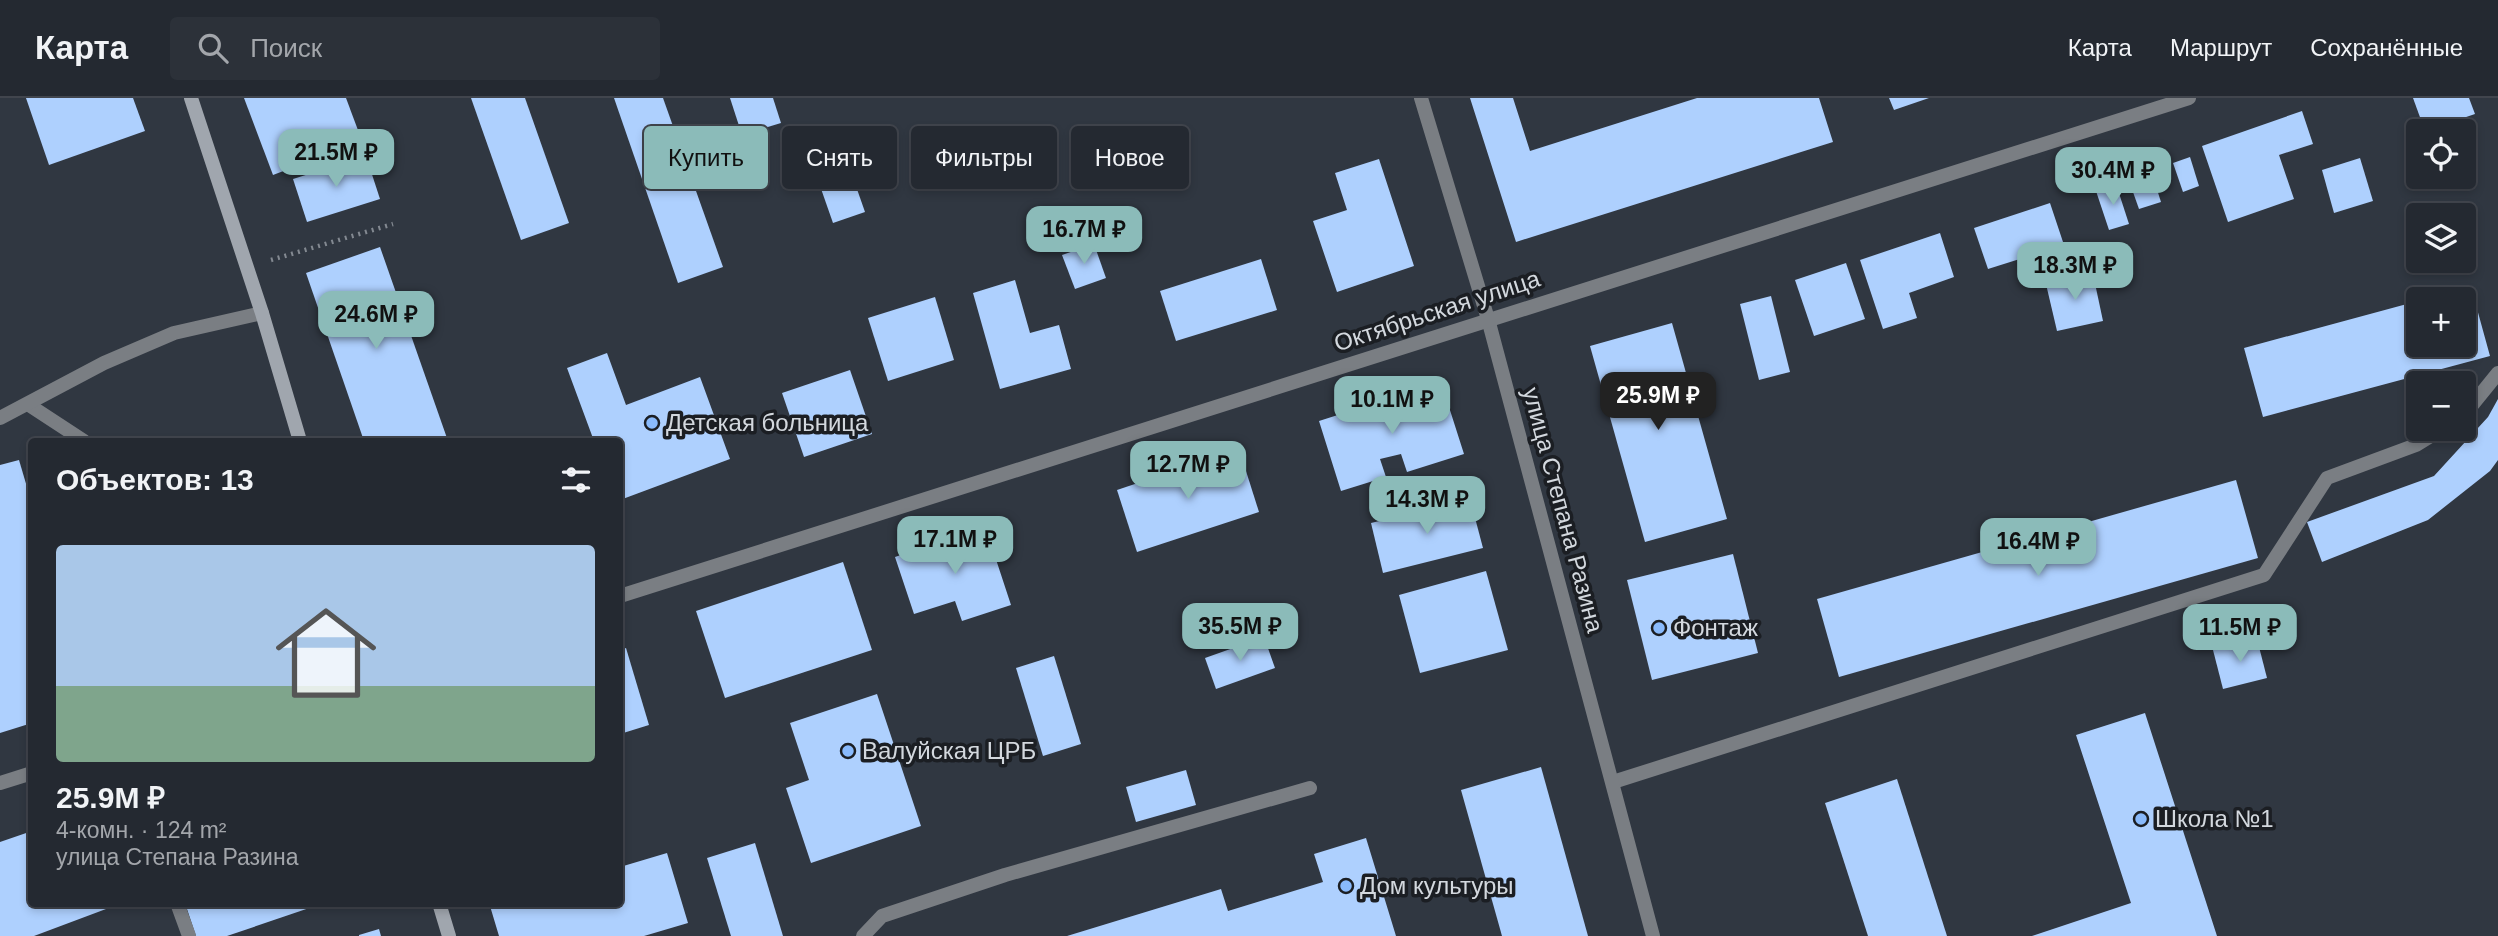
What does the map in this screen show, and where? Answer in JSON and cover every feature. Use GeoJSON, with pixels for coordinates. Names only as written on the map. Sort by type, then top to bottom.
{"type":"FeatureCollection","features":[{"type":"Feature","properties":{"kind":"main road"},"geometry":{"type":"LineString","coordinates":[[191,98],[262,313],[299,438]]}},
{"type":"Feature","properties":{"kind":"main road"},"geometry":{"type":"LineString","coordinates":[[440,907],[449,936]]}},
{"type":"Feature","properties":{"kind":"street","name":"улица Степана Разина"},"geometry":{"type":"LineString","coordinates":[[1421,98],[1488,318],[1653,936]]}},
{"type":"Feature","properties":{"kind":"street","name":"Октябрьская улица"},"geometry":{"type":"LineString","coordinates":[[623,595],[1488,318],[2189,98]]}},
{"type":"Feature","properties":{"kind":"street"},"geometry":{"type":"LineString","coordinates":[[0,418],[104,363],[174,333],[262,313]]}},
{"type":"Feature","properties":{"kind":"street"},"geometry":{"type":"LineString","coordinates":[[2476,400],[2498,373]]}},
{"type":"Feature","properties":{"kind":"street"},"geometry":{"type":"LineString","coordinates":[[29,405],[78,438]]}},
{"type":"Feature","properties":{"kind":"street"},"geometry":{"type":"LineString","coordinates":[[1613,782],[2264,575],[2327,478],[2422,441]]}},
{"type":"Feature","properties":{"kind":"street"},"geometry":{"type":"LineString","coordinates":[[0,783],[28,774]]}},
{"type":"Feature","properties":{"kind":"street"},"geometry":{"type":"LineString","coordinates":[[863,936],[882,916],[1005,875],[1310,788]]}},
{"type":"Feature","properties":{"kind":"street"},"geometry":{"type":"LineString","coordinates":[[178,907],[189,936]]}},
{"type":"Feature","properties":{"kind":"path"},"geometry":{"type":"LineString","coordinates":[[246,267],[393,224]]}},
{"type":"Feature","properties":{"kind":"building"},"geometry":{"type":"Polygon","coordinates":[[[26,98],[133,98],[145,131],[49,165],[26,98]]]}},
{"type":"Feature","properties":{"kind":"building"},"geometry":{"type":"Polygon","coordinates":[[[244,98],[346,98],[362,141],[273,175],[244,98]]]}},
{"type":"Feature","properties":{"kind":"building"},"geometry":{"type":"Polygon","coordinates":[[[471,98],[525,98],[569,223],[521,240],[471,98]]]}},
{"type":"Feature","properties":{"kind":"building"},"geometry":{"type":"Polygon","coordinates":[[[614,98],[663,98],[673,126],[644,126],[644,185],[614,98]]]}},
{"type":"Feature","properties":{"kind":"building"},"geometry":{"type":"Polygon","coordinates":[[[730,98],[773,98],[781,123],[768,127],[739,126],[730,98]]]}},
{"type":"Feature","properties":{"kind":"building"},"geometry":{"type":"Polygon","coordinates":[[[1470,98],[1513,98],[1530,151],[1697,98],[1819,98],[1833,142],[1516,242],[1470,98]]]}},
{"type":"Feature","properties":{"kind":"building"},"geometry":{"type":"Polygon","coordinates":[[[1889,98],[1929,98],[1894,110],[1889,98]]]}},
{"type":"Feature","properties":{"kind":"building"},"geometry":{"type":"Polygon","coordinates":[[[2413,98],[2469,98],[2475,114],[2460,119],[2421,119],[2413,98]]]}},
{"type":"Feature","properties":{"kind":"building"},"geometry":{"type":"Polygon","coordinates":[[[2302,111],[2313,144],[2279,155],[2294,199],[2228,222],[2202,146],[2302,111]]]}},
{"type":"Feature","properties":{"kind":"building"},"geometry":{"type":"Polygon","coordinates":[[[366,156],[380,199],[307,222],[293,179],[366,156]]]}},
{"type":"Feature","properties":{"kind":"building"},"geometry":{"type":"Polygon","coordinates":[[[2190,157],[2199,186],[2183,192],[2173,163],[2190,157]]]}},
{"type":"Feature","properties":{"kind":"building"},"geometry":{"type":"Polygon","coordinates":[[[2360,158],[2373,201],[2334,213],[2322,170],[2360,158]]]}},
{"type":"Feature","properties":{"kind":"building"},"geometry":{"type":"Polygon","coordinates":[[[1379,159],[1414,266],[1337,292],[1313,221],[1347,210],[1335,173],[1379,159]]]}},
{"type":"Feature","properties":{"kind":"building"},"geometry":{"type":"Polygon","coordinates":[[[2151,171],[2161,202],[2139,209],[2128,178],[2151,171]]]}},
{"type":"Feature","properties":{"kind":"building"},"geometry":{"type":"Polygon","coordinates":[[[2116,184],[2129,224],[2109,230],[2096,191],[2116,184]]]}},
{"type":"Feature","properties":{"kind":"building"},"geometry":{"type":"Polygon","coordinates":[[[645,189],[695,189],[723,267],[678,283],[645,189]]]}},
{"type":"Feature","properties":{"kind":"building"},"geometry":{"type":"Polygon","coordinates":[[[821,189],[857,189],[865,212],[833,223],[821,189]]]}},
{"type":"Feature","properties":{"kind":"building"},"geometry":{"type":"Polygon","coordinates":[[[2050,203],[2064,245],[1988,269],[1974,228],[2050,203]]]}},
{"type":"Feature","properties":{"kind":"building"},"geometry":{"type":"Polygon","coordinates":[[[1940,233],[1954,277],[1909,293],[1917,318],[1883,329],[1860,260],[1940,233]]]}},
{"type":"Feature","properties":{"kind":"building"},"geometry":{"type":"Polygon","coordinates":[[[1094,244],[1106,278],[1075,289],[1062,255],[1094,244]]]}},
{"type":"Feature","properties":{"kind":"building"},"geometry":{"type":"Polygon","coordinates":[[[380,247],[447,438],[363,438],[306,273],[380,247]]]}},
{"type":"Feature","properties":{"kind":"building"},"geometry":{"type":"Polygon","coordinates":[[[1261,259],[1277,310],[1176,341],[1160,291],[1261,259]]]}},
{"type":"Feature","properties":{"kind":"building"},"geometry":{"type":"Polygon","coordinates":[[[1846,263],[1865,319],[1814,336],[1795,280],[1846,263]]]}},
{"type":"Feature","properties":{"kind":"building"},"geometry":{"type":"Polygon","coordinates":[[[2093,274],[2103,321],[2057,331],[2046,284],[2093,274]]]}},
{"type":"Feature","properties":{"kind":"building"},"geometry":{"type":"Polygon","coordinates":[[[1015,280],[1030,333],[1059,325],[1071,369],[1000,389],[973,293],[1015,280]]]}},
{"type":"Feature","properties":{"kind":"building"},"geometry":{"type":"Polygon","coordinates":[[[1771,296],[1790,372],[1759,380],[1740,304],[1771,296]]]}},
{"type":"Feature","properties":{"kind":"building"},"geometry":{"type":"Polygon","coordinates":[[[935,297],[954,360],[888,381],[868,318],[935,297]]]}},
{"type":"Feature","properties":{"kind":"building"},"geometry":{"type":"Polygon","coordinates":[[[2406,304],[2406,357],[2476,357],[2476,305],[2490,356],[2434,371],[2406,371],[2406,379],[2263,417],[2244,348],[2406,304]]]}},
{"type":"Feature","properties":{"kind":"building"},"geometry":{"type":"Polygon","coordinates":[[[1672,323],[1727,519],[1645,542],[1590,346],[1672,323]]]}},
{"type":"Feature","properties":{"kind":"building","name":"Детская больница"},"geometry":{"type":"Polygon","coordinates":[[[607,353],[626,405],[700,377],[730,459],[623,499],[623,438],[593,438],[567,368],[607,353]]]}},
{"type":"Feature","properties":{"kind":"building"},"geometry":{"type":"Polygon","coordinates":[[[850,370],[872,434],[804,457],[782,393],[850,370]]]}},
{"type":"Feature","properties":{"kind":"building"},"geometry":{"type":"Polygon","coordinates":[[[1441,382],[1464,454],[1407,472],[1401,454],[1380,459],[1386,477],[1341,491],[1319,421],[1441,382]]]}},
{"type":"Feature","properties":{"kind":"building"},"geometry":{"type":"Polygon","coordinates":[[[2498,399],[2498,460],[2490,471],[2428,520],[2322,562],[2307,522],[2434,476],[2466,441],[2476,441],[2476,430],[2488,417],[2498,399]]]}},
{"type":"Feature","properties":{"kind":"building"},"geometry":{"type":"Polygon","coordinates":[[[1239,449],[1259,512],[1137,552],[1117,490],[1239,449]]]}},
{"type":"Feature","properties":{"kind":"building"},"geometry":{"type":"Polygon","coordinates":[[[19,460],[28,490],[28,724],[0,733],[0,465],[19,460]]]}},
{"type":"Feature","properties":{"kind":"building"},"geometry":{"type":"Polygon","coordinates":[[[2236,480],[2258,558],[1839,677],[1817,599],[2236,480]]]}},
{"type":"Feature","properties":{"kind":"building"},"geometry":{"type":"Polygon","coordinates":[[[1470,499],[1483,548],[1383,573],[1371,523],[1470,499]]]}},
{"type":"Feature","properties":{"kind":"building"},"geometry":{"type":"Polygon","coordinates":[[[985,526],[1011,605],[962,621],[955,601],[914,614],[895,557],[985,526]]]}},
{"type":"Feature","properties":{"kind":"building"},"geometry":{"type":"Polygon","coordinates":[[[1733,554],[1758,653],[1652,680],[1627,580],[1733,554]]]}},
{"type":"Feature","properties":{"kind":"building"},"geometry":{"type":"Polygon","coordinates":[[[843,562],[872,650],[725,698],[696,611],[843,562]]]}},
{"type":"Feature","properties":{"kind":"building"},"geometry":{"type":"Polygon","coordinates":[[[1486,571],[1508,650],[1420,673],[1399,595],[1486,571]]]}},
{"type":"Feature","properties":{"kind":"building"},"geometry":{"type":"Polygon","coordinates":[[[1264,637],[1275,668],[1216,689],[1205,658],[1264,637]]]}},
{"type":"Feature","properties":{"kind":"building"},"geometry":{"type":"Polygon","coordinates":[[[2257,639],[2267,678],[2223,689],[2213,650],[2257,639]]]}},
{"type":"Feature","properties":{"kind":"building"},"geometry":{"type":"Polygon","coordinates":[[[626,648],[649,725],[623,733],[623,649],[626,648]]]}},
{"type":"Feature","properties":{"kind":"building"},"geometry":{"type":"Polygon","coordinates":[[[1054,656],[1081,744],[1043,756],[1016,668],[1054,656]]]}},
{"type":"Feature","properties":{"kind":"building","name":"Валуйская ЦРБ"},"geometry":{"type":"Polygon","coordinates":[[[877,694],[921,826],[811,863],[786,788],[809,780],[790,723],[877,694]]]}},
{"type":"Feature","properties":{"kind":"building","name":"Школа №1"},"geometry":{"type":"Polygon","coordinates":[[[2145,713],[2217,936],[2032,936],[2131,903],[2076,735],[2145,713]]]}},
{"type":"Feature","properties":{"kind":"building"},"geometry":{"type":"Polygon","coordinates":[[[1541,767],[1588,936],[1502,936],[1461,790],[1541,767]]]}},
{"type":"Feature","properties":{"kind":"building"},"geometry":{"type":"Polygon","coordinates":[[[1186,770],[1196,805],[1136,822],[1126,787],[1186,770]]]}},
{"type":"Feature","properties":{"kind":"building"},"geometry":{"type":"Polygon","coordinates":[[[1897,779],[1947,936],[1868,936],[1825,803],[1897,779]]]}},
{"type":"Feature","properties":{"kind":"building"},"geometry":{"type":"Polygon","coordinates":[[[28,832],[28,907],[111,907],[34,936],[0,936],[0,842],[28,832]]]}},
{"type":"Feature","properties":{"kind":"building","name":"Дом культуры"},"geometry":{"type":"Polygon","coordinates":[[[1366,838],[1396,936],[1067,936],[1221,889],[1228,911],[1323,882],[1314,854],[1366,838]]]}},
{"type":"Feature","properties":{"kind":"building"},"geometry":{"type":"Polygon","coordinates":[[[755,843],[783,936],[731,936],[707,858],[755,843]]]}},
{"type":"Feature","properties":{"kind":"building"},"geometry":{"type":"Polygon","coordinates":[[[667,853],[688,923],[644,936],[499,936],[490,907],[623,907],[623,866],[667,853]]]}},
{"type":"Feature","properties":{"kind":"building"},"geometry":{"type":"Polygon","coordinates":[[[186,907],[312,907],[227,936],[196,936],[186,907]]]}},
{"type":"Feature","properties":{"kind":"building"},"geometry":{"type":"Polygon","coordinates":[[[379,929],[381,936],[359,936],[359,935],[379,929]]]}},
{"type":"Feature","properties":{"kind":"place","name":"Детская больница"},"geometry":{"type":"Point","coordinates":[652,423]}},
{"type":"Feature","properties":{"kind":"place","name":"Фонтаж"},"geometry":{"type":"Point","coordinates":[1659,628]}},
{"type":"Feature","properties":{"kind":"place","name":"Валуйская ЦРБ"},"geometry":{"type":"Point","coordinates":[848,751]}},
{"type":"Feature","properties":{"kind":"place","name":"Школа №1"},"geometry":{"type":"Point","coordinates":[2141,819]}},
{"type":"Feature","properties":{"kind":"place","name":"Дом культуры"},"geometry":{"type":"Point","coordinates":[1346,886]}}]}
